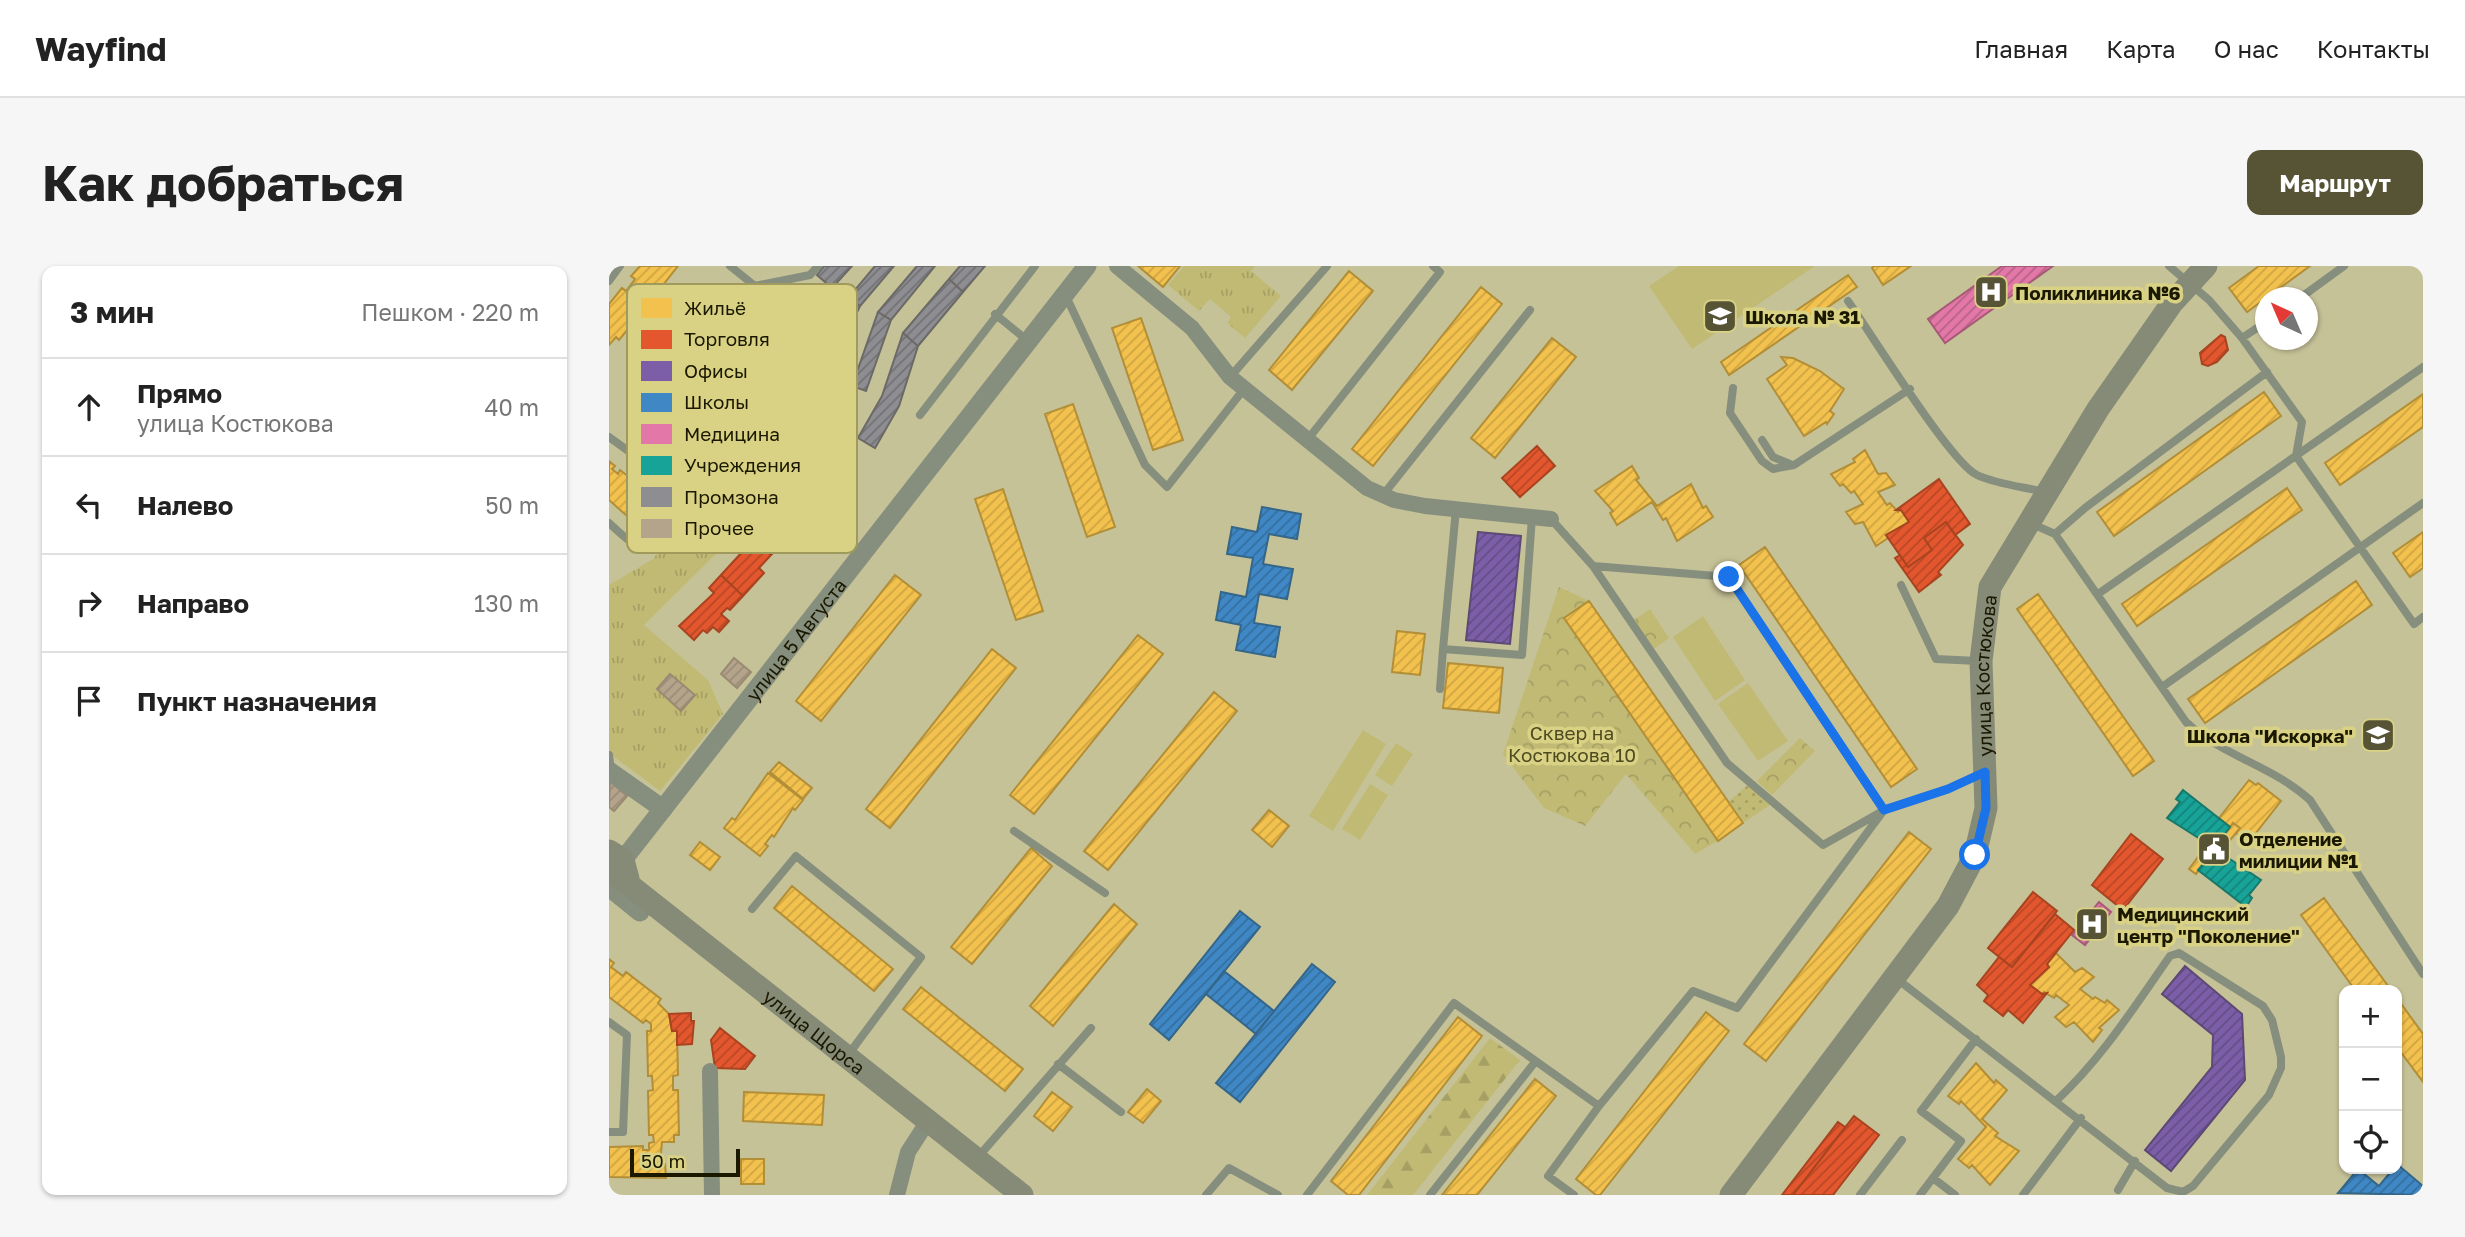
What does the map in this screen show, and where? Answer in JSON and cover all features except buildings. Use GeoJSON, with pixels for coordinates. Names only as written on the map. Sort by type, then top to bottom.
{"type":"FeatureCollection","features":[{"type":"Feature","properties":{"kind":"main road","name":"улица Костюкова"},"geometry":{"type":"LineString","coordinates":[[1731,1195],[1948,906],[1975,855],[1986,808],[1981,661],[1990,587],[2098,410],[2198,274]]}},
{"type":"Feature","properties":{"kind":"main road"},"geometry":{"type":"LineString","coordinates":[[614,872],[641,912],[822,1054],[884,1087]]}},
{"type":"Feature","properties":{"kind":"main road","name":"улица Щорса"},"geometry":{"type":"LineString","coordinates":[[614,872],[1022,1195]]}},
{"type":"Feature","properties":{"kind":"street","name":"улица 5 Августа"},"geometry":{"type":"LineString","coordinates":[[614,872],[1087,266]]}},
{"type":"Feature","properties":{"kind":"street"},"geometry":{"type":"LineString","coordinates":[[1117,266],[1192,328],[1230,377],[1367,488],[1425,506],[1551,519]]}},
{"type":"Feature","properties":{"kind":"street"},"geometry":{"type":"LineString","coordinates":[[610,766],[657,817]]}},
{"type":"Feature","properties":{"kind":"street"},"geometry":{"type":"LineString","coordinates":[[710,1071],[712,1195]]}},
{"type":"Feature","properties":{"kind":"street"},"geometry":{"type":"LineString","coordinates":[[897,1195],[908,1152],[928,1121]]}},
{"type":"Feature","properties":{"kind":"lane"},"geometry":{"type":"LineString","coordinates":[[609,281],[620,266]]}},
{"type":"Feature","properties":{"kind":"lane"},"geometry":{"type":"LineString","coordinates":[[730,266],[752,284]]}},
{"type":"Feature","properties":{"kind":"lane"},"geometry":{"type":"LineString","coordinates":[[765,284],[810,275],[818,266]]}},
{"type":"Feature","properties":{"kind":"lane"},"geometry":{"type":"LineString","coordinates":[[920,415],[995,314],[1035,266]]}},
{"type":"Feature","properties":{"kind":"lane"},"geometry":{"type":"LineString","coordinates":[[1230,377],[1327,266]]}},
{"type":"Feature","properties":{"kind":"lane"},"geometry":{"type":"LineString","coordinates":[[1308,439],[1440,272],[1433,266]]}},
{"type":"Feature","properties":{"kind":"lane"},"geometry":{"type":"LineString","coordinates":[[2169,266],[2198,274],[2302,422],[2296,456],[2414,624],[2423,617]]}},
{"type":"Feature","properties":{"kind":"lane"},"geometry":{"type":"LineString","coordinates":[[2315,287],[2344,266]]}},
{"type":"Feature","properties":{"kind":"lane"},"geometry":{"type":"LineString","coordinates":[[1065,294],[1145,465],[1167,487],[1244,389]]}},
{"type":"Feature","properties":{"kind":"lane"},"geometry":{"type":"LineString","coordinates":[[1849,301],[1964,465],[1976,475],[2046,492]]}},
{"type":"Feature","properties":{"kind":"lane"},"geometry":{"type":"LineString","coordinates":[[1383,495],[1530,310]]}},
{"type":"Feature","properties":{"kind":"lane"},"geometry":{"type":"LineString","coordinates":[[995,314],[1028,341]]}},
{"type":"Feature","properties":{"kind":"lane"},"geometry":{"type":"LineString","coordinates":[[2242,338],[2255,329]]}},
{"type":"Feature","properties":{"kind":"lane"},"geometry":{"type":"LineString","coordinates":[[2098,594],[2423,367]]}},
{"type":"Feature","properties":{"kind":"lane"},"geometry":{"type":"LineString","coordinates":[[2055,534],[2085,508],[2267,372]]}},
{"type":"Feature","properties":{"kind":"lane"},"geometry":{"type":"LineString","coordinates":[[1733,388],[1730,413],[1762,461],[1773,469],[1794,465],[1910,389]]}},
{"type":"Feature","properties":{"kind":"lane"},"geometry":{"type":"LineString","coordinates":[[609,437],[627,450]]}},
{"type":"Feature","properties":{"kind":"lane"},"geometry":{"type":"LineString","coordinates":[[1762,440],[1773,457],[1794,465]]}},
{"type":"Feature","properties":{"kind":"lane"},"geometry":{"type":"LineString","coordinates":[[2162,687],[2423,503]]}},
{"type":"Feature","properties":{"kind":"lane"},"geometry":{"type":"LineString","coordinates":[[1440,689],[1456,509]]}},
{"type":"Feature","properties":{"kind":"lane"},"geometry":{"type":"LineString","coordinates":[[1443,649],[1522,655],[1532,517]]}},
{"type":"Feature","properties":{"kind":"lane"},"geometry":{"type":"LineString","coordinates":[[1551,519],[1593,566],[1727,763],[1823,845],[1884,810],[1948,789],[1985,772]]}},
{"type":"Feature","properties":{"kind":"lane"},"geometry":{"type":"LineString","coordinates":[[2029,522],[2055,534],[2186,722],[2202,737],[2290,781],[2310,800],[2423,974]]}},
{"type":"Feature","properties":{"kind":"lane"},"geometry":{"type":"LineString","coordinates":[[609,523],[627,538]]}},
{"type":"Feature","properties":{"kind":"lane"},"geometry":{"type":"LineString","coordinates":[[1593,566],[1729,577],[1884,810]]}},
{"type":"Feature","properties":{"kind":"lane"},"geometry":{"type":"LineString","coordinates":[[1901,585],[1936,659],[1981,661]]}},
{"type":"Feature","properties":{"kind":"lane"},"geometry":{"type":"LineString","coordinates":[[1574,1195],[1548,1176],[1599,1106],[1693,991],[1737,1008],[1884,810]]}},
{"type":"Feature","properties":{"kind":"lane"},"geometry":{"type":"LineString","coordinates":[[1014,831],[1105,892]]}},
{"type":"Feature","properties":{"kind":"lane"},"geometry":{"type":"LineString","coordinates":[[752,909],[796,856],[921,957],[846,1057]]}},
{"type":"Feature","properties":{"kind":"lane"},"geometry":{"type":"LineString","coordinates":[[1895,977],[1976,1039],[2057,1100],[2081,1118],[2167,1188],[2183,1192],[2193,1186],[2276,1084],[2281,1068],[2280,1042],[2263,1006],[2179,953],[2174,954],[2088,1071],[2057,1100]]}},
{"type":"Feature","properties":{"kind":"lane"},"geometry":{"type":"LineString","coordinates":[[1307,1195],[1454,1003],[1599,1106]]}},
{"type":"Feature","properties":{"kind":"lane"},"geometry":{"type":"LineString","coordinates":[[609,1022],[627,1035],[624,1132],[609,1132]]}},
{"type":"Feature","properties":{"kind":"lane"},"geometry":{"type":"LineString","coordinates":[[977,1159],[1091,1028]]}},
{"type":"Feature","properties":{"kind":"lane"},"geometry":{"type":"LineString","coordinates":[[1920,1195],[1961,1141],[1921,1111],[1976,1039]]}},
{"type":"Feature","properties":{"kind":"lane"},"geometry":{"type":"LineString","coordinates":[[1430,1195],[1535,1062]]}},
{"type":"Feature","properties":{"kind":"lane"},"geometry":{"type":"LineString","coordinates":[[1058,1064],[1121,1112]]}},
{"type":"Feature","properties":{"kind":"lane"},"geometry":{"type":"LineString","coordinates":[[2023,1195],[2081,1118]]}},
{"type":"Feature","properties":{"kind":"lane"},"geometry":{"type":"LineString","coordinates":[[1860,1195],[1902,1140]]}},
{"type":"Feature","properties":{"kind":"lane"},"geometry":{"type":"LineString","coordinates":[[2117,1190],[2135,1161]]}},
{"type":"Feature","properties":{"kind":"lane"},"geometry":{"type":"LineString","coordinates":[[1206,1195],[1229,1168],[1279,1195]]}},
{"type":"Feature","properties":{"kind":"lane"},"geometry":{"type":"LineString","coordinates":[[1933,1178],[1955,1195]]}},
{"type":"Feature","properties":{"kind":"green space"},"geometry":{"type":"Polygon","coordinates":[[[1184,266],[1255,266],[1251,271],[1281,296],[1245,338],[1227,323],[1231,317],[1210,299],[1199,311],[1168,285],[1184,266]]]}},
{"type":"Feature","properties":{"kind":"green space","name":"Школа № 31"},"geometry":{"type":"Polygon","coordinates":[[[1679,266],[1815,266],[1692,349],[1649,286],[1679,266]]]}},
{"type":"Feature","properties":{"kind":"green space"},"geometry":{"type":"Polygon","coordinates":[[[658,553],[717,553],[644,625],[708,680],[723,714],[660,791],[609,753],[609,585],[653,559],[658,553]]]}},
{"type":"Feature","properties":{"kind":"green space","name":"Сквер на Костюкова 10"},"geometry":{"type":"Polygon","coordinates":[[[1559,587],[1589,601],[1565,618],[1718,841],[1695,854],[1626,774],[1585,826],[1544,808],[1503,754],[1559,587]]]}},
{"type":"Feature","properties":{"kind":"green space"},"geometry":{"type":"Polygon","coordinates":[[[1650,609],[1669,638],[1654,649],[1634,620],[1650,609]]]}},
{"type":"Feature","properties":{"kind":"green space"},"geometry":{"type":"Polygon","coordinates":[[[1703,616],[1745,680],[1715,701],[1673,637],[1703,616]]]}},
{"type":"Feature","properties":{"kind":"green space"},"geometry":{"type":"Polygon","coordinates":[[[1748,683],[1788,741],[1758,761],[1718,704],[1748,683]]]}},
{"type":"Feature","properties":{"kind":"green space"},"geometry":{"type":"Polygon","coordinates":[[[1363,730],[1386,744],[1333,831],[1309,816],[1363,730]]]}},
{"type":"Feature","properties":{"kind":"green space"},"geometry":{"type":"Polygon","coordinates":[[[1800,738],[1815,751],[1772,795],[1757,781],[1800,738]]]}},
{"type":"Feature","properties":{"kind":"green space"},"geometry":{"type":"Polygon","coordinates":[[[1396,743],[1413,754],[1392,786],[1375,775],[1396,743]]]}},
{"type":"Feature","properties":{"kind":"green space"},"geometry":{"type":"Polygon","coordinates":[[[1750,783],[1773,803],[1743,823],[1729,801],[1750,783]]]}},
{"type":"Feature","properties":{"kind":"green space"},"geometry":{"type":"Polygon","coordinates":[[[1370,784],[1388,795],[1360,840],[1342,829],[1370,784]]]}},
{"type":"Feature","properties":{"kind":"green space"},"geometry":{"type":"Polygon","coordinates":[[[1490,1038],[1520,1060],[1413,1195],[1367,1195],[1490,1038]]]}},
{"type":"Feature","properties":{"kind":"place","name":"Поликлиника №6"},"geometry":{"type":"Point","coordinates":[1991,292]}},
{"type":"Feature","properties":{"kind":"place","name":"Школа № 31"},"geometry":{"type":"Point","coordinates":[1720,316]}},
{"type":"Feature","properties":{"kind":"place","name":"Школа \"Искорка\""},"geometry":{"type":"Point","coordinates":[2378,735]}},
{"type":"Feature","properties":{"kind":"place","name":"Отделение милиции №1"},"geometry":{"type":"Point","coordinates":[2214,849]}},
{"type":"Feature","properties":{"kind":"place","name":"Медицинский центр \"Поколение\""},"geometry":{"type":"Point","coordinates":[2092,924]}},
{"type":"Feature","properties":{"kind":"route"},"geometry":{"type":"LineString","coordinates":[[1729,577],[1884,810],[1948,789],[1985,772],[1986,808],[1975,855]]}}]}
